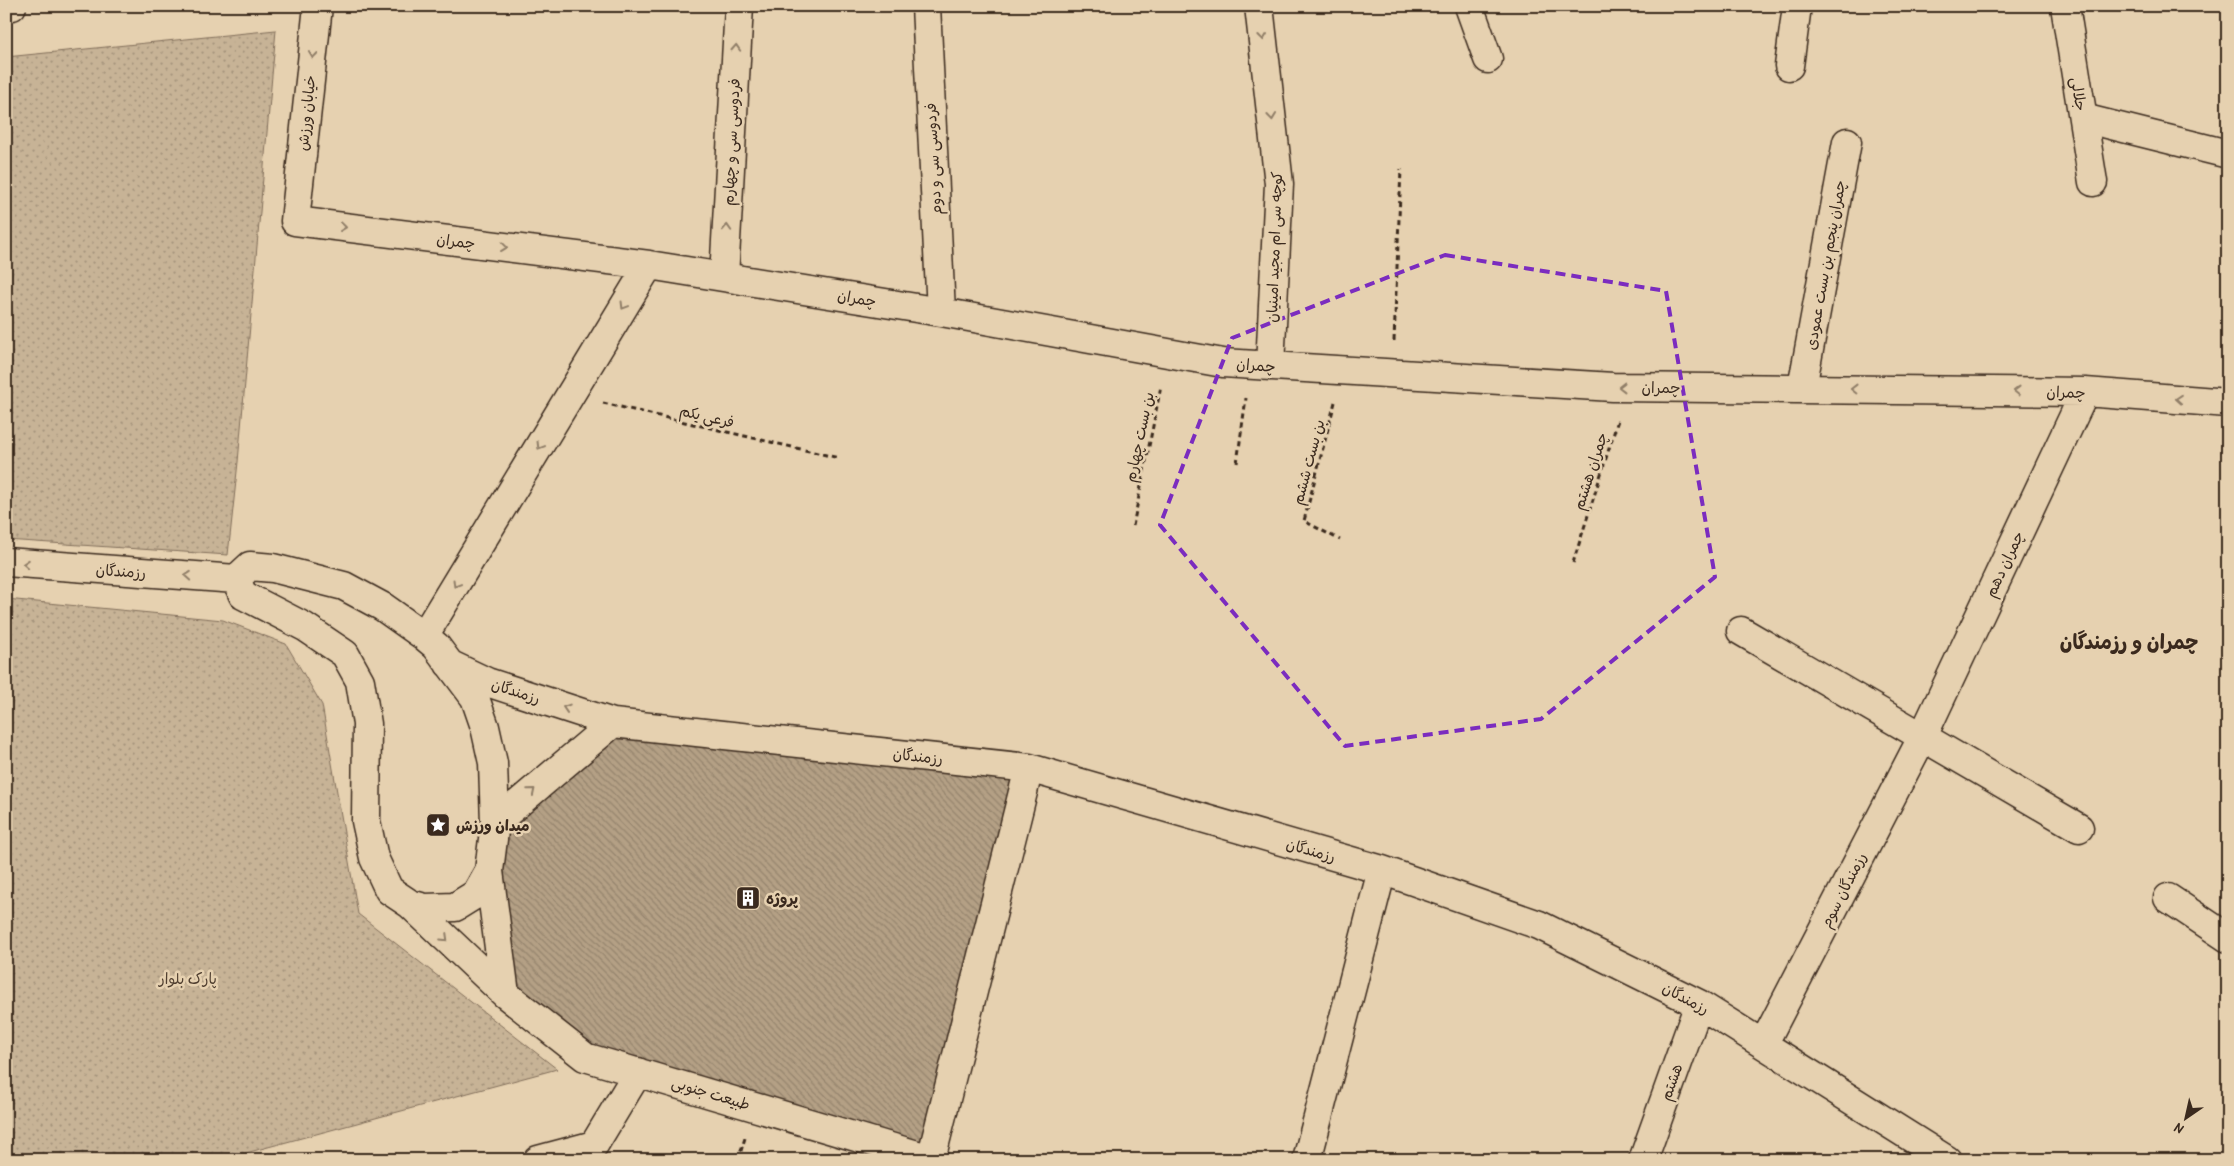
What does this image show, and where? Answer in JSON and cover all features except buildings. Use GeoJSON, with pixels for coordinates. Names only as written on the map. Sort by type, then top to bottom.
{"type":"FeatureCollection","features":[{"type":"Feature","properties":{"kind":"street"},"geometry":{"type":"LineString","coordinates":[[6,7],[12,6]]}},
{"type":"Feature","properties":{"kind":"street","name":"خیابان ورزش"},"geometry":{"type":"LineString","coordinates":[[295,221],[318,6]]}},
{"type":"Feature","properties":{"kind":"street","name":"فردوسی سی و چهارم"},"geometry":{"type":"LineString","coordinates":[[724,277],[739,6]]}},
{"type":"Feature","properties":{"kind":"street","name":"فردوسی سی و دوم"},"geometry":{"type":"LineString","coordinates":[[926,6],[941,312]]}},
{"type":"Feature","properties":{"kind":"street","name":"کوچه سی ام مجید امینیان"},"geometry":{"type":"LineString","coordinates":[[1259,6],[1279,184],[1260,365]]}},
{"type":"Feature","properties":{"kind":"street"},"geometry":{"type":"LineString","coordinates":[[1468,6],[1488,59]]}},
{"type":"Feature","properties":{"kind":"street"},"geometry":{"type":"LineString","coordinates":[[1789,66],[1797,6]]}},
{"type":"Feature","properties":{"kind":"street","name":"جلالی"},"geometry":{"type":"LineString","coordinates":[[2066,6],[2093,182]]}},
{"type":"Feature","properties":{"kind":"street"},"geometry":{"type":"LineString","coordinates":[[2083,118],[2228,154]]}},
{"type":"Feature","properties":{"kind":"street","name":"چمران پنجم بن بست عمودی"},"geometry":{"type":"LineString","coordinates":[[1802,388],[1847,142]]}},
{"type":"Feature","properties":{"kind":"street","name":"چمران"},"geometry":{"type":"LineString","coordinates":[[295,221],[649,265],[941,312],[1223,363],[1629,387],[2086,392],[2228,403]]}},
{"type":"Feature","properties":{"kind":"street"},"geometry":{"type":"LineString","coordinates":[[424,636],[649,265]]}},
{"type":"Feature","properties":{"kind":"street","name":"چمران دهم"},"geometry":{"type":"LineString","coordinates":[[1922,736],[2086,392]]}},
{"type":"Feature","properties":{"kind":"street","name":"رزمندگان"},"geometry":{"type":"LineString","coordinates":[[6,562],[236,579]]}},
{"type":"Feature","properties":{"kind":"street"},"geometry":{"type":"LineString","coordinates":[[489,870],[476,894],[455,907],[424,908],[410,904],[389,890],[374,858],[366,820],[367,724],[360,681],[346,654],[305,626],[242,595],[236,579],[250,566],[273,568],[344,586],[383,607],[424,636],[450,664],[475,698],[485,727],[493,763],[495,823],[489,870],[504,994]]}},
{"type":"Feature","properties":{"kind":"street"},"geometry":{"type":"LineString","coordinates":[[1741,631],[2078,828]]}},
{"type":"Feature","properties":{"kind":"street","name":"رزمندگان"},"geometry":{"type":"LineString","coordinates":[[450,664],[486,682],[613,723],[1029,768],[1382,870],[1539,925],[1699,1004],[1947,1160]]}},
{"type":"Feature","properties":{"kind":"street"},"geometry":{"type":"LineString","coordinates":[[495,823],[613,723]]}},
{"type":"Feature","properties":{"kind":"street","name":"رزمندگان سوم"},"geometry":{"type":"LineString","coordinates":[[1764,1044],[1922,736]]}},
{"type":"Feature","properties":{"kind":"street"},"geometry":{"type":"LineString","coordinates":[[932,1159],[1029,768]]}},
{"type":"Feature","properties":{"kind":"street"},"geometry":{"type":"LineString","coordinates":[[1307,1160],[1382,870]]}},
{"type":"Feature","properties":{"kind":"street"},"geometry":{"type":"LineString","coordinates":[[2168,898],[2228,938]]}},
{"type":"Feature","properties":{"kind":"street","name":"طبیعت جنوبی"},"geometry":{"type":"LineString","coordinates":[[410,904],[504,994],[586,1057],[932,1159]]}},
{"type":"Feature","properties":{"kind":"street","name":"هشتم"},"geometry":{"type":"LineString","coordinates":[[1642,1160],[1699,1004]]}},
{"type":"Feature","properties":{"kind":"street"},"geometry":{"type":"LineString","coordinates":[[538,1160],[594,1145],[638,1072]]}},
{"type":"Feature","properties":{"kind":"path"},"geometry":{"type":"LineString","coordinates":[[1393,373],[1401,169]]}},
{"type":"Feature","properties":{"kind":"path","name":"بن بست چهارم"},"geometry":{"type":"LineString","coordinates":[[1133,526],[1168,353]]}},
{"type":"Feature","properties":{"kind":"path"},"geometry":{"type":"LineString","coordinates":[[1237,463],[1260,365]]}},
{"type":"Feature","properties":{"kind":"path","name":"بن بست ششم"},"geometry":{"type":"LineString","coordinates":[[1340,540],[1304,521],[1343,370]]}},
{"type":"Feature","properties":{"kind":"path","name":"چمران هشتم"},"geometry":{"type":"LineString","coordinates":[[1573,563],[1629,387]]}},
{"type":"Feature","properties":{"kind":"path","name":"فرعی یکم"},"geometry":{"type":"LineString","coordinates":[[571,395],[839,458]]}},
{"type":"Feature","properties":{"kind":"highlighted area"},"geometry":{"type":"Polygon","coordinates":[[[1445,255],[1666,291],[1715,577],[1541,719],[1345,746],[1160,525],[1232,338],[1445,255]]]}},
{"type":"Feature","properties":{"kind":"green space"},"geometry":{"type":"Polygon","coordinates":[[[276,30],[228,555],[6,540],[6,57],[276,30]]]}},
{"type":"Feature","properties":{"kind":"green space","name":"پارک بلوار"},"geometry":{"type":"Polygon","coordinates":[[[6,599],[223,620],[286,644],[322,705],[358,914],[557,1069],[220,1160],[74,1160],[6,1157],[6,599]]]}},
{"type":"Feature","properties":{"kind":"place","name":"میدان ورزش"},"geometry":{"type":"Point","coordinates":[438,825]}},
{"type":"Feature","properties":{"kind":"place","name":"پروژه"},"geometry":{"type":"Point","coordinates":[748,898]}},
{"type":"Feature","properties":{"kind":"district","name":"چمران و رزمندگان"},"geometry":{"type":"Point","coordinates":[2129,641]}}]}
